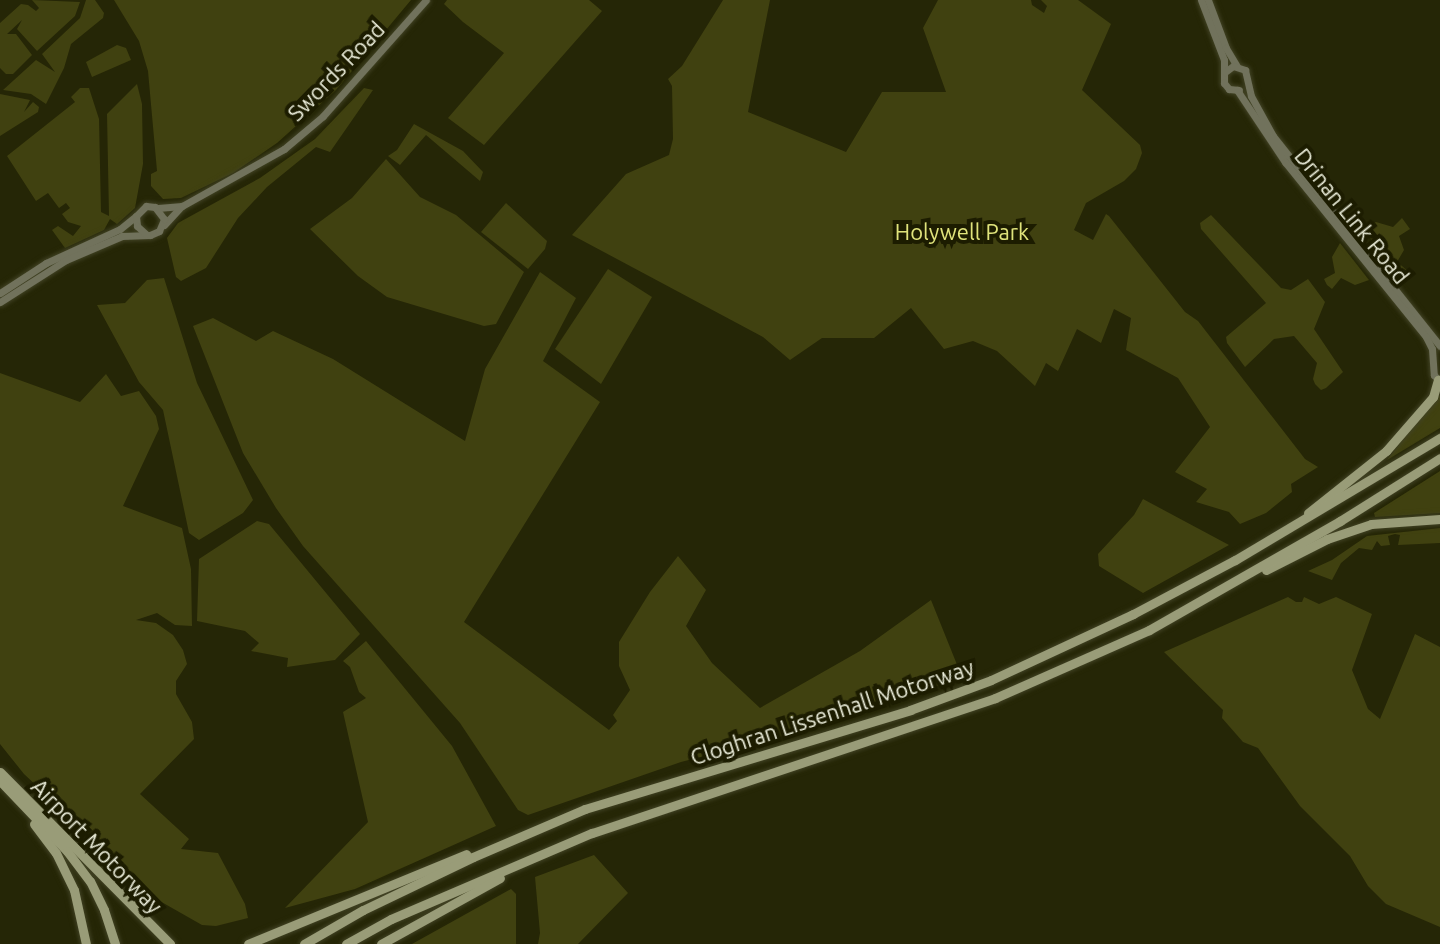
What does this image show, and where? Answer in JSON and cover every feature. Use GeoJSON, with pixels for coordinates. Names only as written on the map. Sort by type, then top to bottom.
{"type":"FeatureCollection","features":[{"type":"Feature","properties":{"kind":"highway"},"geometry":{"type":"LineString","coordinates":[[1235,560],[1311,511],[1386,451],[1433,397],[1439,381]]}},
{"type":"Feature","properties":{"kind":"highway","name":"Cloghran Lissenhall Motorway"},"geometry":{"type":"LineString","coordinates":[[304,944],[459,863],[585,809],[910,710],[991,680],[1133,614],[1235,560],[1440,438]]}},
{"type":"Feature","properties":{"kind":"highway","name":"Cloghran Lissenhall Motorway"},"geometry":{"type":"LineString","coordinates":[[346,944],[391,919],[560,846],[995,698],[1149,630],[1340,521],[1440,458]]}},
{"type":"Feature","properties":{"kind":"highway"},"geometry":{"type":"LineString","coordinates":[[1149,630],[1327,539],[1371,524],[1440,519]]}},
{"type":"Feature","properties":{"kind":"highway","name":"Airport Motorway"},"geometry":{"type":"LineString","coordinates":[[0,772],[170,944]]}},
{"type":"Feature","properties":{"kind":"highway"},"geometry":{"type":"LineString","coordinates":[[0,783],[67,851],[90,881],[114,943]]}},
{"type":"Feature","properties":{"kind":"highway","name":"Airport Motorway"},"geometry":{"type":"LineString","coordinates":[[0,783],[56,853],[74,890],[86,944]]}},
{"type":"Feature","properties":{"kind":"highway"},"geometry":{"type":"LineString","coordinates":[[248,944],[351,899],[585,809]]}},
{"type":"Feature","properties":{"kind":"highway"},"geometry":{"type":"LineString","coordinates":[[381,944],[560,846]]}},
{"type":"Feature","properties":{"kind":"main road","name":"Swords Road"},"geometry":{"type":"LineString","coordinates":[[164,225],[182,206],[248,172],[313,125],[426,0]]}},
{"type":"Feature","properties":{"kind":"main road"},"geometry":{"type":"LineString","coordinates":[[1201,0],[1225,72],[1226,86],[1237,90],[1247,82],[1245,70],[1237,66],[1226,48],[1208,0]]}},
{"type":"Feature","properties":{"kind":"main road"},"geometry":{"type":"LineString","coordinates":[[1225,72],[1237,66]]}},
{"type":"Feature","properties":{"kind":"main road","name":"Drinan Link Road"},"geometry":{"type":"LineString","coordinates":[[1247,82],[1254,103],[1281,147],[1440,346]]}},
{"type":"Feature","properties":{"kind":"main road","name":"Drinan Link Road"},"geometry":{"type":"LineString","coordinates":[[1237,90],[1285,162],[1426,337],[1439,381]]}},
{"type":"Feature","properties":{"kind":"main road"},"geometry":{"type":"LineString","coordinates":[[0,293],[46,263],[120,229],[146,206],[158,208],[163,215],[164,225],[155,234],[122,236],[66,260],[0,302]]}},
{"type":"Feature","properties":{"kind":"main road","name":"Swords Road"},"geometry":{"type":"LineString","coordinates":[[158,208],[182,206]]}},
{"type":"Feature","properties":{"kind":"main road"},"geometry":{"type":"LineString","coordinates":[[136,216],[137,226],[146,234]]}},
{"type":"Feature","properties":{"kind":"main road"},"geometry":{"type":"LineString","coordinates":[[1433,366],[1440,355]]}},
{"type":"Feature","properties":{"kind":"green space"},"geometry":{"type":"Polygon","coordinates":[[[32,0],[80,2],[75,16],[37,51],[17,29],[22,20],[7,34],[16,34],[32,55],[13,74],[6,74],[0,68],[0,23],[21,4],[36,11],[39,8],[32,0]]]}},
{"type":"Feature","properties":{"kind":"green space"},"geometry":{"type":"Polygon","coordinates":[[[86,0],[95,0],[104,13],[103,18],[71,44],[64,68],[46,104],[31,94],[3,90],[36,60],[55,72],[42,54],[80,18],[86,0]]]}},
{"type":"Feature","properties":{"kind":"green space"},"geometry":{"type":"Polygon","coordinates":[[[114,0],[411,0],[336,90],[277,143],[233,173],[181,198],[163,199],[151,186],[151,174],[157,171],[148,71],[139,41],[114,0]]]}},
{"type":"Feature","properties":{"kind":"green space"},"geometry":{"type":"Polygon","coordinates":[[[447,0],[589,0],[602,11],[484,145],[448,118],[504,53],[463,22],[444,4],[447,0]]]}},
{"type":"Feature","properties":{"kind":"green space","name":"Holywell Park"},"geometry":{"type":"Polygon","coordinates":[[[723,0],[770,0],[748,112],[846,152],[882,92],[946,92],[923,28],[938,0],[1031,0],[1032,5],[1044,13],[1047,6],[1041,0],[1078,0],[1111,24],[1082,90],[1140,145],[1142,153],[1136,169],[1124,181],[1086,203],[1074,230],[1093,240],[1106,214],[1109,216],[1185,312],[1198,321],[1305,459],[1318,467],[1291,484],[1292,492],[1266,513],[1240,524],[1229,512],[1196,502],[1207,489],[1175,472],[1210,427],[1178,378],[1126,350],[1131,318],[1114,309],[1101,343],[1077,329],[1058,371],[1046,363],[1035,386],[997,351],[973,341],[944,349],[911,308],[874,338],[822,338],[790,360],[763,337],[572,235],[626,174],[669,155],[673,139],[672,86],[668,79],[682,66],[723,0]]]}},
{"type":"Feature","properties":{"kind":"green space"},"geometry":{"type":"Polygon","coordinates":[[[117,45],[126,48],[131,60],[92,77],[86,62],[117,45]]]}},
{"type":"Feature","properties":{"kind":"green space"},"geometry":{"type":"Polygon","coordinates":[[[137,84],[142,104],[143,164],[135,208],[117,224],[110,219],[104,230],[65,248],[52,230],[58,226],[73,236],[81,226],[68,222],[62,214],[70,208],[66,203],[59,208],[48,193],[36,201],[7,156],[75,102],[71,97],[80,88],[89,88],[99,119],[101,212],[109,216],[107,114],[137,84]]]}},
{"type":"Feature","properties":{"kind":"green space"},"geometry":{"type":"Polygon","coordinates":[[[364,88],[373,90],[330,152],[316,147],[267,187],[238,218],[206,268],[181,281],[176,277],[167,238],[178,223],[260,178],[315,139],[364,88]]]}},
{"type":"Feature","properties":{"kind":"green space"},"geometry":{"type":"Polygon","coordinates":[[[0,94],[30,100],[24,112],[33,102],[39,107],[38,112],[0,136],[0,94]]]}},
{"type":"Feature","properties":{"kind":"green space"},"geometry":{"type":"Polygon","coordinates":[[[414,124],[463,151],[483,172],[480,181],[426,135],[400,165],[388,156],[397,150],[414,124]]]}},
{"type":"Feature","properties":{"kind":"green space"},"geometry":{"type":"Polygon","coordinates":[[[386,159],[420,197],[456,215],[524,272],[496,324],[484,326],[387,297],[358,276],[310,229],[352,198],[386,159]]]}},
{"type":"Feature","properties":{"kind":"green space"},"geometry":{"type":"Polygon","coordinates":[[[506,203],[547,241],[545,249],[528,269],[481,232],[506,203]]]}},
{"type":"Feature","properties":{"kind":"green space"},"geometry":{"type":"Polygon","coordinates":[[[1211,215],[1281,288],[1291,290],[1308,279],[1325,302],[1314,329],[1343,372],[1326,388],[1321,390],[1315,384],[1313,379],[1317,363],[1294,336],[1274,339],[1245,367],[1227,343],[1226,337],[1266,303],[1201,229],[1200,223],[1211,215]]]}},
{"type":"Feature","properties":{"kind":"green space"},"geometry":{"type":"Polygon","coordinates":[[[1402,218],[1410,229],[1399,236],[1404,250],[1397,262],[1408,271],[1401,277],[1363,229],[1376,222],[1393,227],[1402,218]]]}},
{"type":"Feature","properties":{"kind":"green space"},"geometry":{"type":"Polygon","coordinates":[[[1340,243],[1369,280],[1355,285],[1341,278],[1332,289],[1327,285],[1324,279],[1335,273],[1332,257],[1340,243]]]}},
{"type":"Feature","properties":{"kind":"green space"},"geometry":{"type":"Polygon","coordinates":[[[608,269],[652,297],[601,384],[555,349],[608,269]]]}},
{"type":"Feature","properties":{"kind":"green space"},"geometry":{"type":"Polygon","coordinates":[[[540,272],[576,298],[543,361],[600,402],[464,622],[609,730],[617,721],[613,715],[630,690],[619,666],[619,642],[650,592],[678,556],[706,590],[686,626],[712,663],[760,708],[860,651],[931,600],[962,677],[837,722],[681,762],[528,815],[518,810],[460,723],[303,546],[276,508],[243,453],[193,326],[213,318],[256,341],[273,331],[333,359],[465,441],[485,369],[540,272]]]}},
{"type":"Feature","properties":{"kind":"green space"},"geometry":{"type":"Polygon","coordinates":[[[164,278],[197,383],[253,500],[243,513],[199,540],[189,533],[163,410],[139,382],[97,305],[125,303],[147,280],[164,278]]]}},
{"type":"Feature","properties":{"kind":"green space"},"geometry":{"type":"Polygon","coordinates":[[[0,373],[80,402],[106,374],[121,396],[139,391],[156,416],[159,429],[123,506],[182,528],[191,569],[192,626],[175,625],[157,613],[136,620],[156,623],[173,635],[183,650],[187,664],[176,681],[176,694],[192,722],[194,739],[140,794],[189,839],[181,849],[218,853],[245,904],[248,918],[216,926],[202,925],[158,900],[24,774],[0,744],[0,373]]]}},
{"type":"Feature","properties":{"kind":"green space"},"geometry":{"type":"Polygon","coordinates":[[[1440,395],[1440,428],[1387,460],[1412,428],[1440,395]]]}},
{"type":"Feature","properties":{"kind":"green space"},"geometry":{"type":"Polygon","coordinates":[[[1440,471],[1440,513],[1375,517],[1374,513],[1440,471]]]}},
{"type":"Feature","properties":{"kind":"green space"},"geometry":{"type":"Polygon","coordinates":[[[1143,499],[1229,545],[1143,593],[1099,566],[1098,554],[1134,515],[1143,499]]]}},
{"type":"Feature","properties":{"kind":"green space"},"geometry":{"type":"Polygon","coordinates":[[[257,521],[269,524],[360,634],[335,660],[287,667],[288,658],[251,651],[259,643],[245,631],[197,621],[199,559],[257,521]]]}},
{"type":"Feature","properties":{"kind":"green space"},"geometry":{"type":"Polygon","coordinates":[[[1440,528],[1440,543],[1398,545],[1400,535],[1395,534],[1388,536],[1390,545],[1381,546],[1377,541],[1372,550],[1359,548],[1341,563],[1332,580],[1308,571],[1332,560],[1367,536],[1440,528]]]}},
{"type":"Feature","properties":{"kind":"green space"},"geometry":{"type":"Polygon","coordinates":[[[1288,597],[1302,602],[1304,597],[1319,604],[1336,597],[1372,614],[1352,670],[1368,709],[1380,719],[1415,634],[1440,647],[1440,927],[1386,904],[1368,886],[1350,856],[1300,806],[1258,748],[1243,742],[1222,718],[1223,710],[1164,652],[1288,597]]]}},
{"type":"Feature","properties":{"kind":"green space"},"geometry":{"type":"Polygon","coordinates":[[[366,641],[452,746],[496,826],[355,889],[285,908],[368,822],[343,712],[366,698],[359,692],[350,667],[343,661],[366,641]]]}},
{"type":"Feature","properties":{"kind":"green space"},"geometry":{"type":"Polygon","coordinates":[[[594,855],[628,893],[578,944],[538,944],[540,933],[535,877],[594,855]]]}},
{"type":"Feature","properties":{"kind":"green space"},"geometry":{"type":"Polygon","coordinates":[[[511,889],[516,894],[516,944],[412,944],[511,889]]]}}]}
